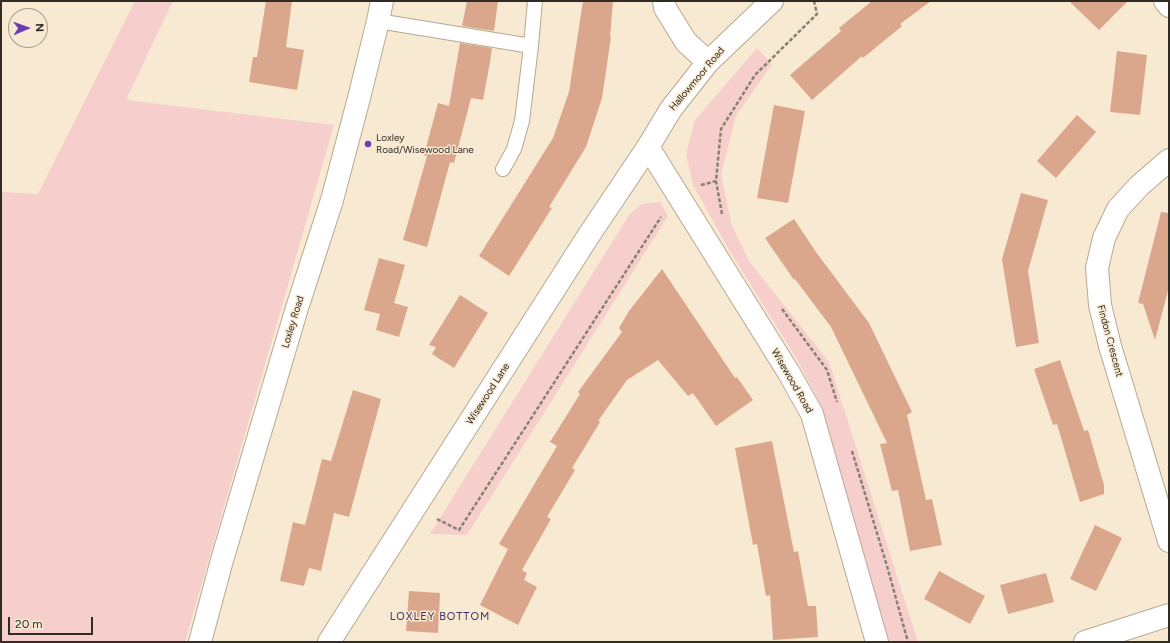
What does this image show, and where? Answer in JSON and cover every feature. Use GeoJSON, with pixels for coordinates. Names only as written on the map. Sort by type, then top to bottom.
{"type":"FeatureCollection","features":[{"type":"Feature","properties":{"kind":"street"},"geometry":{"type":"LineString","coordinates":[[664,1],[665,8],[686,42],[708,62]]}},
{"type":"Feature","properties":{"kind":"street","name":"Hallowmoor Road"},"geometry":{"type":"LineString","coordinates":[[648,147],[671,109],[708,62],[772,1]]}},
{"type":"Feature","properties":{"kind":"street"},"geometry":{"type":"LineString","coordinates":[[1165,1],[1169,6]]}},
{"type":"Feature","properties":{"kind":"street","name":"Loxley Road"},"geometry":{"type":"LineString","coordinates":[[200,642],[222,560],[297,308],[332,200],[380,11]]}},
{"type":"Feature","properties":{"kind":"street","name":"Wisewood Road"},"geometry":{"type":"LineString","coordinates":[[648,147],[789,373],[812,414],[877,642]]}},
{"type":"Feature","properties":{"kind":"street","name":"Wisewood Lane"},"geometry":{"type":"LineString","coordinates":[[329,642],[589,236],[648,147]]}},
{"type":"Feature","properties":{"kind":"street","name":"Findon Crescent"},"geometry":{"type":"LineString","coordinates":[[1169,160],[1139,186],[1118,209],[1104,238],[1098,268],[1100,305],[1110,346],[1169,541]]}},
{"type":"Feature","properties":{"kind":"street"},"geometry":{"type":"LineString","coordinates":[[1085,642],[1169,615]]}},
{"type":"Feature","properties":{"kind":"lane"},"geometry":{"type":"LineString","coordinates":[[503,169],[514,149],[522,121],[535,1]]}},
{"type":"Feature","properties":{"kind":"lane"},"geometry":{"type":"LineString","coordinates":[[380,11],[531,46]]}},
{"type":"Feature","properties":{"kind":"path"},"geometry":{"type":"LineString","coordinates":[[723,220],[716,181],[721,129],[755,75],[817,14],[814,1]]}},
{"type":"Feature","properties":{"kind":"path"},"geometry":{"type":"LineString","coordinates":[[415,507],[459,530],[677,192],[716,181]]}},
{"type":"Feature","properties":{"kind":"path"},"geometry":{"type":"LineString","coordinates":[[780,307],[827,370],[838,407]]}},
{"type":"Feature","properties":{"kind":"path"},"geometry":{"type":"LineString","coordinates":[[850,445],[887,566],[908,642]]}},
{"type":"Feature","properties":{"kind":"shaded area"},"geometry":{"type":"Polygon","coordinates":[[[135,1],[173,1],[126,100],[334,125],[185,642],[1,642],[1,192],[38,194],[135,1]]]}},
{"type":"Feature","properties":{"kind":"shaded area"},"geometry":{"type":"Polygon","coordinates":[[[757,48],[772,64],[736,116],[721,174],[731,223],[749,261],[829,362],[918,642],[889,642],[820,403],[796,358],[728,248],[693,185],[686,154],[695,120],[757,48]]]}},
{"type":"Feature","properties":{"kind":"shaded area"},"geometry":{"type":"Polygon","coordinates":[[[660,202],[668,216],[467,535],[430,534],[629,215],[642,204],[660,202]]]}},
{"type":"Feature","properties":{"kind":"building"},"geometry":{"type":"Polygon","coordinates":[[[266,1],[292,1],[286,47],[304,50],[297,90],[249,82],[253,57],[257,57],[266,1]]]}},
{"type":"Feature","properties":{"kind":"building"},"geometry":{"type":"Polygon","coordinates":[[[467,1],[498,1],[494,31],[462,26],[467,1]]]}},
{"type":"Feature","properties":{"kind":"building"},"geometry":{"type":"Polygon","coordinates":[[[583,1],[613,1],[611,37],[602,98],[586,147],[549,207],[552,208],[509,276],[479,256],[553,138],[569,92],[583,1]]]}},
{"type":"Feature","properties":{"kind":"building"},"geometry":{"type":"Polygon","coordinates":[[[872,1],[931,1],[900,24],[902,26],[863,58],[862,56],[812,100],[790,75],[841,31],[839,28],[872,1]]]}},
{"type":"Feature","properties":{"kind":"building"},"geometry":{"type":"Polygon","coordinates":[[[1069,1],[1128,1],[1099,30],[1069,1]]]}},
{"type":"Feature","properties":{"kind":"building"},"geometry":{"type":"Polygon","coordinates":[[[460,43],[492,48],[490,62],[483,100],[471,98],[454,163],[450,162],[427,247],[403,240],[427,156],[424,155],[438,103],[449,106],[460,43]]]}},
{"type":"Feature","properties":{"kind":"building"},"geometry":{"type":"Polygon","coordinates":[[[1117,51],[1147,55],[1140,115],[1110,112],[1117,51]]]}},
{"type":"Feature","properties":{"kind":"building"},"geometry":{"type":"Polygon","coordinates":[[[774,105],[805,111],[788,203],[757,198],[774,105]]]}},
{"type":"Feature","properties":{"kind":"building"},"geometry":{"type":"Polygon","coordinates":[[[1077,115],[1096,132],[1056,178],[1037,161],[1077,115]]]}},
{"type":"Feature","properties":{"kind":"building"},"geometry":{"type":"Polygon","coordinates":[[[1021,193],[1048,200],[1028,271],[1039,343],[1016,347],[1002,259],[1021,193]]]}},
{"type":"Feature","properties":{"kind":"building"},"geometry":{"type":"Polygon","coordinates":[[[1161,212],[1169,213],[1169,287],[1155,340],[1143,304],[1138,303],[1161,212]]]}},
{"type":"Feature","properties":{"kind":"building"},"geometry":{"type":"Polygon","coordinates":[[[794,219],[816,252],[869,323],[912,412],[907,415],[926,500],[932,499],[942,545],[910,551],[898,490],[892,491],[880,444],[887,443],[831,327],[795,279],[794,280],[765,238],[794,219]]]}},
{"type":"Feature","properties":{"kind":"building"},"geometry":{"type":"Polygon","coordinates":[[[379,258],[405,265],[394,303],[408,307],[399,337],[376,330],[380,314],[364,310],[379,258]]]}},
{"type":"Feature","properties":{"kind":"building"},"geometry":{"type":"Polygon","coordinates":[[[662,269],[735,378],[737,377],[753,400],[716,426],[693,393],[688,396],[658,360],[627,380],[598,421],[600,422],[572,468],[575,470],[547,517],[551,519],[522,570],[527,573],[524,580],[537,587],[518,625],[480,605],[508,549],[499,544],[557,446],[550,442],[580,394],[578,392],[622,332],[619,328],[629,311],[662,269]]]}},
{"type":"Feature","properties":{"kind":"building"},"geometry":{"type":"Polygon","coordinates":[[[460,295],[488,313],[454,368],[432,354],[436,347],[429,345],[460,295]]]}},
{"type":"Feature","properties":{"kind":"building"},"geometry":{"type":"Polygon","coordinates":[[[1060,360],[1084,431],[1088,430],[1104,485],[1104,494],[1080,502],[1057,424],[1053,425],[1034,369],[1060,360]]]}},
{"type":"Feature","properties":{"kind":"building"},"geometry":{"type":"Polygon","coordinates":[[[353,390],[381,399],[349,517],[334,513],[321,571],[309,568],[304,586],[280,581],[293,522],[305,525],[322,459],[331,461],[353,390]]]}},
{"type":"Feature","properties":{"kind":"building"},"geometry":{"type":"Polygon","coordinates":[[[772,441],[794,552],[798,551],[808,606],[816,606],[818,637],[773,640],[770,595],[766,596],[757,544],[753,545],[735,448],[772,441]]]}},
{"type":"Feature","properties":{"kind":"building"},"geometry":{"type":"Polygon","coordinates":[[[1095,525],[1122,538],[1096,591],[1070,579],[1095,525]]]}},
{"type":"Feature","properties":{"kind":"building"},"geometry":{"type":"Polygon","coordinates":[[[939,571],[985,596],[970,624],[924,599],[939,571]]]}},
{"type":"Feature","properties":{"kind":"building"},"geometry":{"type":"Polygon","coordinates":[[[1046,573],[1054,602],[1008,614],[1000,585],[1046,573]]]}},
{"type":"Feature","properties":{"kind":"building"},"geometry":{"type":"Polygon","coordinates":[[[409,591],[440,593],[438,633],[406,631],[409,591]]]}},
{"type":"Feature","properties":{"kind":"place","name":"Loxley Road/Wisewood Lane"},"geometry":{"type":"Point","coordinates":[368,144]}},
{"type":"Feature","properties":{"kind":"district","name":"LOXLEY BOTTOM"},"geometry":{"type":"Point","coordinates":[440,617]}}]}
